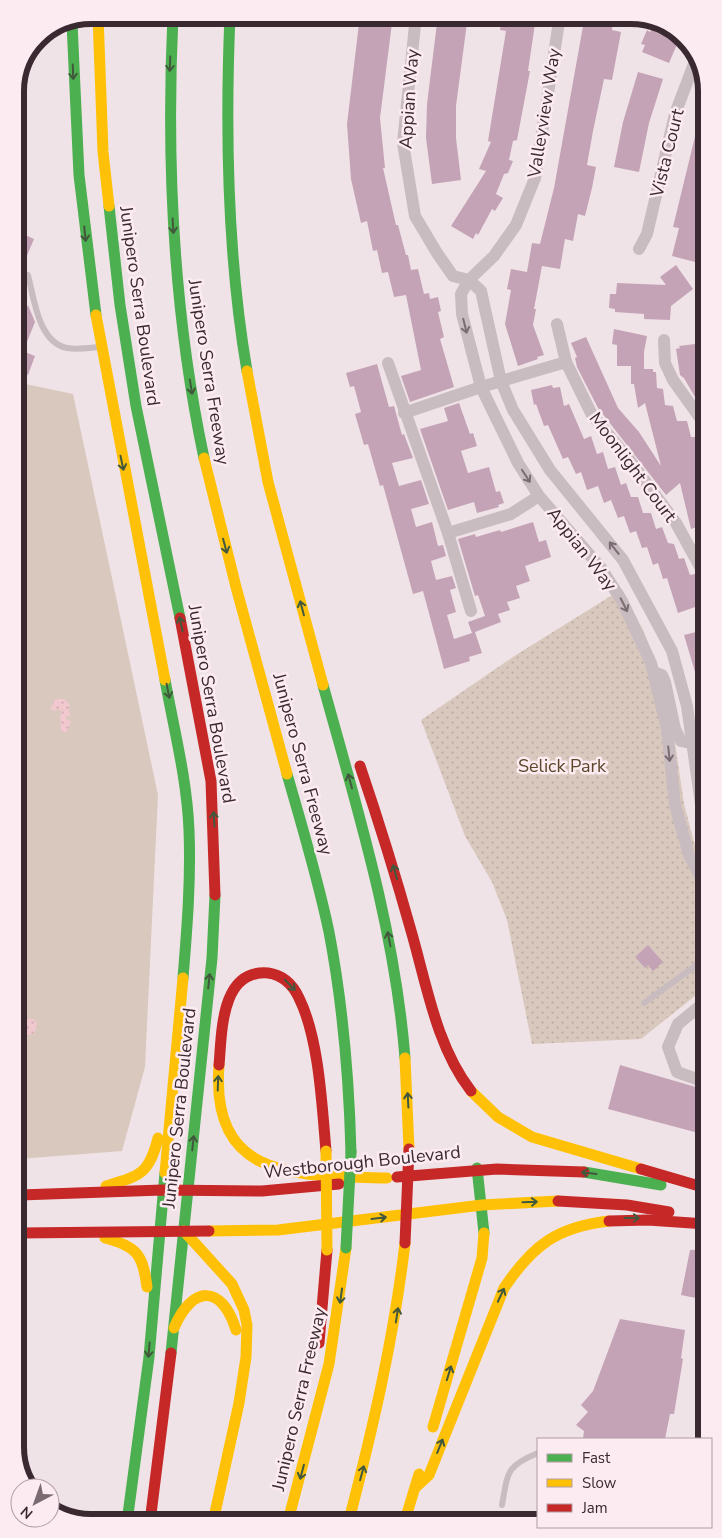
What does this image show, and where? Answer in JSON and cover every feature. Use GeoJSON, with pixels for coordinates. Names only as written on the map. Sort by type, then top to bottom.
{"type":"FeatureCollection","features":[{"type":"Feature","properties":{"kind":"main road","name":"Junipero Serra Boulevard"},"geometry":{"type":"LineString","coordinates":[[98,24],[103,152],[120,305],[136,406],[203,730],[213,806],[216,857],[215,916],[188,1191],[161,1450],[151,1514]]}},
{"type":"Feature","properties":{"kind":"main road","name":"Junipero Serra Freeway"},"geometry":{"type":"LineString","coordinates":[[173,24],[170,81],[170,185],[178,289],[188,366],[201,442],[218,518],[326,921],[343,1023],[349,1083],[351,1152],[346,1248],[334,1340],[311,1440],[290,1514]]}},
{"type":"Feature","properties":{"kind":"main road"},"geometry":{"type":"LineString","coordinates":[[230,24],[227,88],[228,163],[239,314],[253,406],[267,474],[370,855],[388,932],[404,1043],[409,1149],[405,1243],[398,1304],[385,1380],[351,1514]]}},
{"type":"Feature","properties":{"kind":"main road","name":"Junipero Serra Boulevard"},"geometry":{"type":"LineString","coordinates":[[72,27],[79,174],[100,347],[170,704],[187,804],[190,880],[151,1332],[141,1433],[128,1514]]}},
{"type":"Feature","properties":{"kind":"main road"},"geometry":{"type":"LineString","coordinates":[[309,632],[387,844],[440,1032],[455,1068],[470,1090],[498,1117],[532,1137],[698,1186]]}},
{"type":"Feature","properties":{"kind":"main road"},"geometry":{"type":"LineString","coordinates":[[311,1440],[327,1250],[328,1203],[326,1151],[316,1069],[305,1016],[292,985],[277,975],[264,973],[248,977],[239,982],[230,995],[223,1027],[218,1098],[222,1120],[230,1135],[254,1159],[278,1169],[307,1173],[387,1178]]}},
{"type":"Feature","properties":{"kind":"main road"},"geometry":{"type":"LineString","coordinates":[[77,1194],[138,1177],[148,1170],[152,1161],[175,1059]]}},
{"type":"Feature","properties":{"kind":"main road","name":"Westborough Boulevard"},"geometry":{"type":"LineString","coordinates":[[24,1195],[162,1190],[300,1189],[477,1168],[556,1169],[601,1174],[698,1193]]}},
{"type":"Feature","properties":{"kind":"main road"},"geometry":{"type":"LineString","coordinates":[[408,1514],[481,1263],[484,1238],[477,1168]]}},
{"type":"Feature","properties":{"kind":"main road"},"geometry":{"type":"LineString","coordinates":[[24,1232],[278,1230],[482,1205],[553,1201],[590,1202],[653,1209],[698,1218]]}},
{"type":"Feature","properties":{"kind":"main road"},"geometry":{"type":"LineString","coordinates":[[416,1487],[429,1474],[504,1288],[530,1253],[560,1232],[599,1221],[642,1218],[698,1223]]}},
{"type":"Feature","properties":{"kind":"main road"},"geometry":{"type":"LineString","coordinates":[[184,1231],[232,1284],[244,1310],[248,1340],[239,1403],[215,1514]]}},
{"type":"Feature","properties":{"kind":"main road"},"geometry":{"type":"LineString","coordinates":[[80,1232],[122,1242],[132,1246],[139,1254],[144,1265],[151,1332]]}},
{"type":"Feature","properties":{"kind":"main road"},"geometry":{"type":"LineString","coordinates":[[174,1328],[185,1307],[192,1300],[208,1296],[218,1298],[225,1304],[231,1313],[238,1341],[241,1370],[239,1403]]}},
{"type":"Feature","properties":{"kind":"street","name":"Appian Way"},"geometry":{"type":"LineString","coordinates":[[415,24],[403,143],[416,216],[437,253],[453,276],[469,280],[481,291],[501,381],[513,410],[550,470],[623,560],[648,605],[672,651],[698,745]]}},
{"type":"Feature","properties":{"kind":"street","name":"Valleyview Way"},"geometry":{"type":"LineString","coordinates":[[469,280],[494,256],[516,225],[536,178],[559,24]]}},
{"type":"Feature","properties":{"kind":"street","name":"Vista Court"},"geometry":{"type":"LineString","coordinates":[[639,249],[647,234],[675,114],[693,66]]}},
{"type":"Feature","properties":{"kind":"street","name":"Appian Way"},"geometry":{"type":"LineString","coordinates":[[469,280],[462,294],[462,314],[481,387],[518,463],[539,496],[601,568],[622,600],[654,672],[667,729],[675,805],[689,855],[698,872]]}},
{"type":"Feature","properties":{"kind":"street","name":"Moonlight Court"},"geometry":{"type":"LineString","coordinates":[[556,324],[566,362],[592,415],[628,458],[676,523],[698,563]]}},
{"type":"Feature","properties":{"kind":"street"},"geometry":{"type":"LineString","coordinates":[[664,340],[665,363],[673,380],[698,415]]}},
{"type":"Feature","properties":{"kind":"street"},"geometry":{"type":"LineString","coordinates":[[404,413],[481,387],[566,362]]}},
{"type":"Feature","properties":{"kind":"street"},"geometry":{"type":"LineString","coordinates":[[388,364],[448,534],[471,611]]}},
{"type":"Feature","properties":{"kind":"street"},"geometry":{"type":"LineString","coordinates":[[448,534],[511,514],[539,496]]}},
{"type":"Feature","properties":{"kind":"street"},"geometry":{"type":"LineString","coordinates":[[654,672],[662,675],[665,682],[676,734],[681,740],[698,745]]}},
{"type":"Feature","properties":{"kind":"street"},"geometry":{"type":"LineString","coordinates":[[698,1008],[678,1024],[668,1048],[677,1072],[698,1079]]}},
{"type":"Feature","properties":{"kind":"lane"},"geometry":{"type":"LineString","coordinates":[[28,275],[42,324],[55,342],[68,348],[100,347]]}},
{"type":"Feature","properties":{"kind":"lane"},"geometry":{"type":"LineString","coordinates":[[644,1003],[698,964]]}},
{"type":"Feature","properties":{"kind":"lane"},"geometry":{"type":"LineString","coordinates":[[502,1505],[511,1468],[518,1462],[537,1454]]}},
{"type":"Feature","properties":{"kind":"green space"},"geometry":{"type":"Polygon","coordinates":[[[24,384],[73,394],[158,795],[145,1067],[122,1151],[24,1159],[24,384]]]}},
{"type":"Feature","properties":{"kind":"green space","name":"Selick Park"},"geometry":{"type":"Polygon","coordinates":[[[622,589],[644,632],[657,666],[672,722],[684,804],[694,842],[698,850],[698,994],[641,1039],[532,1044],[507,920],[492,882],[465,836],[421,720],[516,655],[622,589]]]}},
{"type":"Feature","properties":{"kind":"sand"},"geometry":{"type":"Polygon","coordinates":[[[64,699],[70,705],[68,709],[71,716],[65,717],[71,722],[66,733],[61,730],[60,716],[62,712],[59,709],[55,711],[50,709],[54,701],[64,699]]]}},
{"type":"Feature","properties":{"kind":"sand"},"geometry":{"type":"Polygon","coordinates":[[[27,1018],[33,1019],[37,1023],[34,1034],[25,1035],[26,1041],[24,1044],[24,1020],[27,1018]]]}},
{"type":"Feature","properties":{"kind":"building"},"geometry":{"type":"Polygon","coordinates":[[[359,24],[392,24],[380,118],[385,168],[383,168],[396,225],[398,225],[406,255],[408,255],[411,270],[418,269],[424,294],[429,293],[430,299],[438,297],[441,311],[438,312],[444,337],[440,339],[454,387],[410,402],[401,376],[421,370],[406,295],[394,297],[388,272],[382,273],[377,250],[373,251],[367,221],[361,223],[351,179],[347,124],[359,24]]]}},
{"type":"Feature","properties":{"kind":"building"},"geometry":{"type":"Polygon","coordinates":[[[437,24],[467,24],[456,106],[456,138],[461,180],[432,184],[426,138],[427,104],[437,24]]]}},
{"type":"Feature","properties":{"kind":"building"},"geometry":{"type":"Polygon","coordinates":[[[501,24],[535,24],[528,71],[530,71],[517,140],[513,141],[509,160],[513,161],[508,173],[504,174],[496,194],[503,198],[495,211],[492,209],[478,235],[476,233],[473,239],[451,226],[486,171],[479,169],[491,142],[488,141],[506,31],[500,30],[501,24]]]}},
{"type":"Feature","properties":{"kind":"building"},"geometry":{"type":"Polygon","coordinates":[[[583,24],[613,24],[612,30],[621,32],[612,80],[604,79],[593,131],[587,165],[596,167],[585,216],[578,214],[573,241],[565,239],[560,269],[542,266],[533,325],[544,355],[518,366],[505,324],[511,290],[507,289],[511,269],[527,272],[532,243],[540,244],[554,188],[583,24]]]}},
{"type":"Feature","properties":{"kind":"building"},"geometry":{"type":"Polygon","coordinates":[[[652,28],[657,29],[677,43],[669,63],[642,52],[645,45],[641,44],[647,30],[650,32],[652,28]]]}},
{"type":"Feature","properties":{"kind":"building"},"geometry":{"type":"Polygon","coordinates":[[[638,72],[663,79],[649,123],[639,172],[614,167],[623,122],[638,72]]]}},
{"type":"Feature","properties":{"kind":"building"},"geometry":{"type":"Polygon","coordinates":[[[698,124],[698,263],[672,256],[679,228],[673,227],[698,124]]]}},
{"type":"Feature","properties":{"kind":"building"},"geometry":{"type":"Polygon","coordinates":[[[24,235],[34,239],[26,258],[24,257],[24,235]]]}},
{"type":"Feature","properties":{"kind":"building"},"geometry":{"type":"Polygon","coordinates":[[[676,265],[693,289],[671,306],[670,320],[644,319],[644,314],[615,312],[615,309],[609,308],[610,294],[616,294],[617,283],[666,285],[660,277],[676,265]]]}},
{"type":"Feature","properties":{"kind":"building"},"geometry":{"type":"Polygon","coordinates":[[[28,305],[35,322],[24,349],[24,315],[28,305]]]}},
{"type":"Feature","properties":{"kind":"building"},"geometry":{"type":"Polygon","coordinates":[[[614,329],[647,336],[644,352],[644,369],[653,369],[653,372],[656,372],[657,388],[663,389],[665,405],[673,406],[677,421],[687,421],[691,437],[698,437],[698,527],[691,529],[680,483],[666,495],[598,408],[577,367],[575,358],[577,357],[571,343],[586,337],[618,408],[639,432],[661,466],[645,403],[638,408],[634,384],[631,384],[631,366],[617,366],[617,345],[612,344],[614,329]]]}},
{"type":"Feature","properties":{"kind":"building"},"geometry":{"type":"Polygon","coordinates":[[[695,344],[698,361],[698,396],[695,397],[684,378],[680,375],[676,349],[680,348],[679,346],[695,344]]]}},
{"type":"Feature","properties":{"kind":"building"},"geometry":{"type":"Polygon","coordinates":[[[25,352],[35,356],[28,375],[24,373],[25,352]]]}},
{"type":"Feature","properties":{"kind":"building"},"geometry":{"type":"Polygon","coordinates":[[[377,364],[389,407],[394,406],[402,435],[404,434],[413,458],[392,463],[399,486],[421,480],[429,504],[411,509],[416,527],[432,522],[438,546],[443,545],[446,556],[431,561],[436,580],[452,576],[456,588],[450,590],[456,612],[447,615],[454,639],[472,633],[468,622],[485,616],[478,595],[475,596],[458,539],[475,534],[476,537],[500,530],[501,532],[533,522],[539,542],[546,540],[551,557],[525,566],[530,581],[516,586],[520,598],[507,602],[510,610],[498,614],[501,622],[475,632],[482,653],[469,657],[470,661],[444,669],[423,591],[413,594],[383,485],[380,486],[368,444],[364,445],[355,414],[361,412],[354,386],[350,387],[346,373],[377,364]]]}},
{"type":"Feature","properties":{"kind":"building"},"geometry":{"type":"Polygon","coordinates":[[[552,385],[553,388],[560,387],[564,406],[569,404],[584,439],[591,436],[597,454],[603,452],[608,469],[615,467],[621,485],[626,483],[631,497],[638,497],[643,513],[651,513],[656,529],[662,527],[668,543],[674,544],[679,559],[684,558],[690,575],[695,574],[698,584],[698,606],[678,613],[667,578],[663,579],[658,563],[653,565],[647,547],[642,548],[636,531],[630,533],[624,516],[618,518],[611,500],[604,503],[598,486],[587,490],[581,472],[576,474],[568,457],[563,459],[548,425],[544,426],[536,404],[534,405],[531,390],[552,385]]]}},
{"type":"Feature","properties":{"kind":"building"},"geometry":{"type":"Polygon","coordinates":[[[459,403],[470,434],[473,433],[477,446],[461,451],[468,473],[489,467],[496,492],[500,491],[504,503],[498,505],[499,507],[477,513],[474,502],[448,510],[420,429],[448,421],[444,408],[459,403]]]}},
{"type":"Feature","properties":{"kind":"building"},"geometry":{"type":"Polygon","coordinates":[[[698,632],[698,682],[684,635],[698,632]]]}},
{"type":"Feature","properties":{"kind":"building"},"geometry":{"type":"Polygon","coordinates":[[[648,945],[663,962],[653,971],[648,965],[645,968],[635,957],[648,945]]]}},
{"type":"Feature","properties":{"kind":"building"},"geometry":{"type":"Polygon","coordinates":[[[620,1065],[698,1088],[698,1133],[608,1109],[620,1065]]]}},
{"type":"Feature","properties":{"kind":"building"},"geometry":{"type":"Polygon","coordinates":[[[690,1250],[698,1250],[698,1298],[681,1295],[690,1250]]]}},
{"type":"Feature","properties":{"kind":"building"},"geometry":{"type":"Polygon","coordinates":[[[620,1319],[685,1330],[681,1358],[683,1359],[674,1414],[670,1414],[665,1438],[583,1438],[584,1431],[576,1425],[588,1412],[581,1405],[593,1391],[620,1319]]]}},
{"type":"Feature","properties":{"kind":"traffic: fast"},"geometry":{"type":"LineString","coordinates":[[173,24],[171,127],[174,238],[185,348],[204,458]]}},
{"type":"Feature","properties":{"kind":"traffic: fast"},"geometry":{"type":"LineString","coordinates":[[230,24],[229,194],[235,283],[247,371]]}},
{"type":"Feature","properties":{"kind":"traffic: fast"},"geometry":{"type":"LineString","coordinates":[[72,27],[79,175],[96,315]]}},
{"type":"Feature","properties":{"kind":"traffic: fast"},"geometry":{"type":"LineString","coordinates":[[109,206],[120,305],[136,406],[180,618]]}},
{"type":"Feature","properties":{"kind":"traffic: fast"},"geometry":{"type":"LineString","coordinates":[[165,680],[183,773],[188,811],[189,886],[183,978]]}},
{"type":"Feature","properties":{"kind":"traffic: fast"},"geometry":{"type":"LineString","coordinates":[[323,685],[361,823],[384,916],[400,1010],[405,1058]]}},
{"type":"Feature","properties":{"kind":"traffic: fast"},"geometry":{"type":"LineString","coordinates":[[287,774],[320,892],[334,959],[349,1097],[351,1152]]}},
{"type":"Feature","properties":{"kind":"traffic: fast"},"geometry":{"type":"LineString","coordinates":[[171,1353],[212,958],[215,895]]}},
{"type":"Feature","properties":{"kind":"traffic: fast"},"geometry":{"type":"LineString","coordinates":[[346,1248],[351,1152]]}},
{"type":"Feature","properties":{"kind":"traffic: fast"},"geometry":{"type":"LineString","coordinates":[[477,1168],[484,1233]]}},
{"type":"Feature","properties":{"kind":"traffic: fast"},"geometry":{"type":"LineString","coordinates":[[584,1172],[661,1185]]}},
{"type":"Feature","properties":{"kind":"traffic: fast"},"geometry":{"type":"LineString","coordinates":[[128,1514],[149,1357],[165,1173]]}},
{"type":"Feature","properties":{"kind":"traffic: slow"},"geometry":{"type":"LineString","coordinates":[[98,24],[103,152],[109,206]]}},
{"type":"Feature","properties":{"kind":"traffic: slow"},"geometry":{"type":"LineString","coordinates":[[96,315],[165,680]]}},
{"type":"Feature","properties":{"kind":"traffic: slow"},"geometry":{"type":"LineString","coordinates":[[247,371],[268,482],[323,685]]}},
{"type":"Feature","properties":{"kind":"traffic: slow"},"geometry":{"type":"LineString","coordinates":[[204,458],[236,587],[287,774]]}},
{"type":"Feature","properties":{"kind":"traffic: slow"},"geometry":{"type":"LineString","coordinates":[[165,1173],[183,978]]}},
{"type":"Feature","properties":{"kind":"traffic: slow"},"geometry":{"type":"LineString","coordinates":[[405,1058],[409,1149]]}},
{"type":"Feature","properties":{"kind":"traffic: slow"},"geometry":{"type":"LineString","coordinates":[[219,1065],[220,1104],[229,1132],[246,1152],[267,1165],[294,1172],[323,1176],[387,1178]]}},
{"type":"Feature","properties":{"kind":"traffic: slow"},"geometry":{"type":"LineString","coordinates":[[471,1091],[498,1117],[532,1137],[641,1169]]}},
{"type":"Feature","properties":{"kind":"traffic: slow"},"geometry":{"type":"LineString","coordinates":[[106,1186],[141,1172],[151,1159],[158,1138]]}},
{"type":"Feature","properties":{"kind":"traffic: slow"},"geometry":{"type":"LineString","coordinates":[[326,1151],[327,1250]]}},
{"type":"Feature","properties":{"kind":"traffic: slow"},"geometry":{"type":"LineString","coordinates":[[209,1231],[278,1230],[482,1205],[558,1201]]}},
{"type":"Feature","properties":{"kind":"traffic: slow"},"geometry":{"type":"LineString","coordinates":[[416,1487],[429,1475],[504,1288],[525,1260],[548,1241],[561,1233],[575,1228],[609,1221]]}},
{"type":"Feature","properties":{"kind":"traffic: slow"},"geometry":{"type":"LineString","coordinates":[[184,1231],[232,1284],[244,1310],[247,1325],[246,1357],[239,1403],[215,1514]]}},
{"type":"Feature","properties":{"kind":"traffic: slow"},"geometry":{"type":"LineString","coordinates":[[433,1427],[482,1258],[484,1233]]}},
{"type":"Feature","properties":{"kind":"traffic: slow"},"geometry":{"type":"LineString","coordinates":[[105,1238],[125,1245],[136,1254],[143,1267],[147,1287]]}},
{"type":"Feature","properties":{"kind":"traffic: slow"},"geometry":{"type":"LineString","coordinates":[[350,1514],[382,1382],[395,1313],[405,1243]]}},
{"type":"Feature","properties":{"kind":"traffic: slow"},"geometry":{"type":"LineString","coordinates":[[290,1514],[329,1364],[346,1248]]}},
{"type":"Feature","properties":{"kind":"traffic: slow"},"geometry":{"type":"LineString","coordinates":[[174,1328],[189,1304],[198,1298],[206,1296],[215,1298],[223,1304],[236,1330]]}},
{"type":"Feature","properties":{"kind":"traffic: slow"},"geometry":{"type":"LineString","coordinates":[[407,1514],[419,1474]]}},
{"type":"Feature","properties":{"kind":"traffic: jam"},"geometry":{"type":"LineString","coordinates":[[180,618],[211,781],[215,895]]}},
{"type":"Feature","properties":{"kind":"traffic: jam"},"geometry":{"type":"LineString","coordinates":[[360,766],[400,892],[434,1016],[459,1074],[471,1091]]}},
{"type":"Feature","properties":{"kind":"traffic: jam"},"geometry":{"type":"LineString","coordinates":[[219,1065],[223,1021],[232,992],[241,981],[252,975],[268,973],[287,981],[299,998],[311,1032],[321,1093],[326,1151]]}},
{"type":"Feature","properties":{"kind":"traffic: jam"},"geometry":{"type":"LineString","coordinates":[[405,1243],[409,1149]]}},
{"type":"Feature","properties":{"kind":"traffic: jam"},"geometry":{"type":"LineString","coordinates":[[397,1177],[497,1169],[584,1172]]}},
{"type":"Feature","properties":{"kind":"traffic: jam"},"geometry":{"type":"LineString","coordinates":[[641,1169],[698,1186]]}},
{"type":"Feature","properties":{"kind":"traffic: jam"},"geometry":{"type":"LineString","coordinates":[[24,1195],[162,1190],[262,1191],[339,1184]]}},
{"type":"Feature","properties":{"kind":"traffic: jam"},"geometry":{"type":"LineString","coordinates":[[558,1201],[627,1205],[669,1212]]}},
{"type":"Feature","properties":{"kind":"traffic: jam"},"geometry":{"type":"LineString","coordinates":[[609,1221],[648,1220],[698,1223]]}},
{"type":"Feature","properties":{"kind":"traffic: jam"},"geometry":{"type":"LineString","coordinates":[[24,1233],[209,1231]]}},
{"type":"Feature","properties":{"kind":"traffic: jam"},"geometry":{"type":"LineString","coordinates":[[319,1343],[327,1250]]}},
{"type":"Feature","properties":{"kind":"traffic: jam"},"geometry":{"type":"LineString","coordinates":[[151,1514],[171,1353]]}}]}
